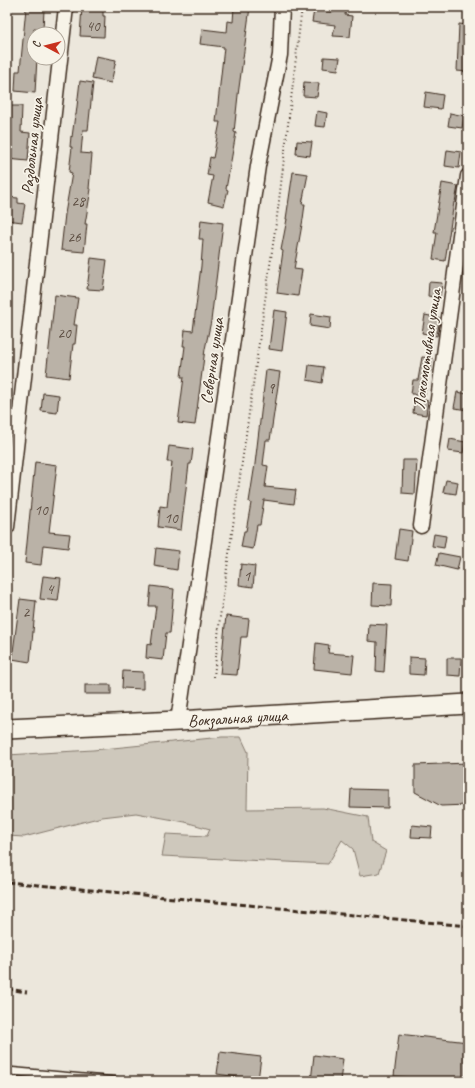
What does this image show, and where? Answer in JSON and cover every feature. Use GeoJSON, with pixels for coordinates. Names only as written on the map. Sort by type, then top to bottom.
{"type":"FeatureCollection","features":[{"type":"Feature","properties":{"kind":"main road","name":"Вокзальная улица"},"geometry":{"type":"LineString","coordinates":[[7,729],[178,721],[468,704]]}},
{"type":"Feature","properties":{"kind":"street","name":"Раздольная улица"},"geometry":{"type":"LineString","coordinates":[[7,527],[66,7]]}},
{"type":"Feature","properties":{"kind":"street","name":"Северная улица"},"geometry":{"type":"LineString","coordinates":[[178,721],[258,166],[280,55],[282,7]]}},
{"type":"Feature","properties":{"kind":"street","name":"Локомотивная улица"},"geometry":{"type":"LineString","coordinates":[[421,526],[468,176]]}},
{"type":"Feature","properties":{"kind":"lane"},"geometry":{"type":"LineString","coordinates":[[7,1071],[116,1081]]}},
{"type":"Feature","properties":{"kind":"path"},"geometry":{"type":"LineString","coordinates":[[214,677],[220,617],[230,556],[278,209],[298,53],[302,7]]}},
{"type":"Feature","properties":{"kind":"shaded area"},"geometry":{"type":"Polygon","coordinates":[[[222,737],[241,737],[248,752],[247,809],[323,808],[368,817],[371,842],[386,851],[379,873],[360,876],[353,849],[342,840],[328,864],[162,856],[166,834],[207,836],[210,829],[185,822],[136,813],[102,817],[24,837],[7,836],[7,755],[93,750],[222,737]]]}},
{"type":"Feature","properties":{"kind":"building"},"geometry":{"type":"Polygon","coordinates":[[[82,7],[103,7],[103,16],[105,16],[104,37],[80,36],[82,7]]]}},
{"type":"Feature","properties":{"kind":"building"},"geometry":{"type":"Polygon","coordinates":[[[234,7],[250,7],[238,95],[234,132],[236,133],[226,189],[228,190],[224,206],[208,202],[213,176],[207,175],[210,157],[213,158],[220,122],[216,122],[224,47],[200,44],[202,29],[227,32],[228,21],[233,22],[234,7]]]}},
{"type":"Feature","properties":{"kind":"building"},"geometry":{"type":"Polygon","coordinates":[[[335,7],[346,7],[345,15],[352,16],[350,37],[333,36],[335,25],[312,22],[314,10],[334,12],[335,7]]]}},
{"type":"Feature","properties":{"kind":"building"},"geometry":{"type":"Polygon","coordinates":[[[26,8],[44,10],[43,26],[26,26],[26,66],[37,66],[35,93],[15,91],[16,71],[20,71],[26,8]]]}},
{"type":"Feature","properties":{"kind":"building"},"geometry":{"type":"Polygon","coordinates":[[[459,24],[468,25],[468,72],[457,71],[459,24]]]}},
{"type":"Feature","properties":{"kind":"building"},"geometry":{"type":"Polygon","coordinates":[[[96,56],[116,60],[111,83],[92,79],[96,56]]]}},
{"type":"Feature","properties":{"kind":"building"},"geometry":{"type":"Polygon","coordinates":[[[324,57],[340,58],[338,70],[323,68],[324,57]]]}},
{"type":"Feature","properties":{"kind":"building"},"geometry":{"type":"Polygon","coordinates":[[[80,81],[93,83],[88,130],[83,130],[81,153],[92,154],[89,189],[91,189],[85,224],[87,224],[84,252],[61,250],[72,173],[69,172],[72,147],[70,147],[71,136],[72,137],[76,115],[80,81]]]}},
{"type":"Feature","properties":{"kind":"building"},"geometry":{"type":"Polygon","coordinates":[[[304,82],[319,83],[317,97],[303,96],[304,82]]]}},
{"type":"Feature","properties":{"kind":"building"},"geometry":{"type":"Polygon","coordinates":[[[426,92],[443,95],[441,109],[424,107],[426,92]]]}},
{"type":"Feature","properties":{"kind":"building"},"geometry":{"type":"Polygon","coordinates":[[[7,106],[22,106],[21,132],[30,133],[28,161],[7,159],[9,130],[7,130],[7,106]]]}},
{"type":"Feature","properties":{"kind":"building"},"geometry":{"type":"Polygon","coordinates":[[[317,111],[327,113],[325,127],[315,126],[317,111]]]}},
{"type":"Feature","properties":{"kind":"building"},"geometry":{"type":"Polygon","coordinates":[[[450,113],[464,116],[462,128],[448,126],[450,113]]]}},
{"type":"Feature","properties":{"kind":"building"},"geometry":{"type":"Polygon","coordinates":[[[297,141],[312,142],[310,156],[296,154],[297,141]]]}},
{"type":"Feature","properties":{"kind":"building"},"geometry":{"type":"Polygon","coordinates":[[[447,150],[461,152],[459,168],[445,166],[447,150]]]}},
{"type":"Feature","properties":{"kind":"building"},"geometry":{"type":"Polygon","coordinates":[[[293,172],[308,174],[302,204],[305,204],[303,219],[294,269],[302,270],[298,296],[277,293],[283,251],[281,250],[287,219],[293,172]]]}},
{"type":"Feature","properties":{"kind":"building"},"geometry":{"type":"Polygon","coordinates":[[[442,183],[458,186],[454,202],[445,261],[433,259],[437,232],[434,232],[442,183]]]}},
{"type":"Feature","properties":{"kind":"building"},"geometry":{"type":"Polygon","coordinates":[[[7,197],[18,198],[18,203],[25,204],[22,222],[7,220],[7,197]]]}},
{"type":"Feature","properties":{"kind":"building"},"geometry":{"type":"Polygon","coordinates":[[[201,220],[223,223],[211,321],[205,349],[195,425],[178,423],[184,377],[181,377],[185,346],[183,346],[185,330],[193,331],[201,266],[203,239],[199,239],[201,220]]]}},
{"type":"Feature","properties":{"kind":"building"},"geometry":{"type":"Polygon","coordinates":[[[91,258],[107,260],[103,290],[87,289],[91,258]]]}},
{"type":"Feature","properties":{"kind":"building"},"geometry":{"type":"Polygon","coordinates":[[[429,282],[442,283],[440,298],[428,296],[429,282]]]}},
{"type":"Feature","properties":{"kind":"building"},"geometry":{"type":"Polygon","coordinates":[[[55,295],[78,298],[74,325],[77,325],[75,344],[73,344],[69,378],[46,375],[55,295]]]}},
{"type":"Feature","properties":{"kind":"building"},"geometry":{"type":"Polygon","coordinates":[[[274,310],[287,312],[282,351],[269,349],[274,310]]]}},
{"type":"Feature","properties":{"kind":"building"},"geometry":{"type":"Polygon","coordinates":[[[311,314],[331,317],[330,329],[310,326],[311,314]]]}},
{"type":"Feature","properties":{"kind":"building"},"geometry":{"type":"Polygon","coordinates":[[[425,315],[440,318],[437,336],[422,333],[425,315]]]}},
{"type":"Feature","properties":{"kind":"building"},"geometry":{"type":"Polygon","coordinates":[[[422,357],[432,358],[431,371],[429,371],[424,400],[428,401],[426,415],[413,413],[415,394],[411,394],[413,380],[418,380],[422,357]]]}},
{"type":"Feature","properties":{"kind":"building"},"geometry":{"type":"Polygon","coordinates":[[[309,365],[324,367],[322,383],[307,380],[309,365]]]}},
{"type":"Feature","properties":{"kind":"building"},"geometry":{"type":"Polygon","coordinates":[[[266,370],[280,372],[270,440],[266,440],[263,465],[268,466],[265,487],[296,490],[294,504],[264,500],[260,525],[257,525],[253,549],[241,547],[244,531],[246,531],[251,503],[249,502],[266,370]]]}},
{"type":"Feature","properties":{"kind":"building"},"geometry":{"type":"Polygon","coordinates":[[[457,392],[468,394],[468,410],[454,408],[457,392]]]}},
{"type":"Feature","properties":{"kind":"building"},"geometry":{"type":"Polygon","coordinates":[[[43,393],[59,395],[57,413],[41,411],[43,393]]]}},
{"type":"Feature","properties":{"kind":"building"},"geometry":{"type":"Polygon","coordinates":[[[450,439],[465,442],[463,453],[448,451],[450,439]]]}},
{"type":"Feature","properties":{"kind":"building"},"geometry":{"type":"Polygon","coordinates":[[[169,446],[193,449],[191,464],[189,464],[181,530],[158,527],[160,506],[167,507],[172,462],[167,462],[169,446]]]}},
{"type":"Feature","properties":{"kind":"building"},"geometry":{"type":"Polygon","coordinates":[[[403,460],[417,460],[415,494],[402,493],[403,460]]]}},
{"type":"Feature","properties":{"kind":"building"},"geometry":{"type":"Polygon","coordinates":[[[35,462],[57,465],[49,532],[70,534],[68,548],[43,545],[41,565],[25,563],[35,462]]]}},
{"type":"Feature","properties":{"kind":"building"},"geometry":{"type":"Polygon","coordinates":[[[446,480],[458,482],[456,494],[443,492],[446,480]]]}},
{"type":"Feature","properties":{"kind":"building"},"geometry":{"type":"Polygon","coordinates":[[[399,529],[412,531],[408,561],[395,559],[399,529]]]}},
{"type":"Feature","properties":{"kind":"building"},"geometry":{"type":"Polygon","coordinates":[[[434,534],[446,536],[444,548],[432,546],[434,534]]]}},
{"type":"Feature","properties":{"kind":"building"},"geometry":{"type":"Polygon","coordinates":[[[156,548],[179,551],[177,570],[154,566],[156,548]]]}},
{"type":"Feature","properties":{"kind":"building"},"geometry":{"type":"Polygon","coordinates":[[[439,553],[460,557],[457,570],[436,565],[439,553]]]}},
{"type":"Feature","properties":{"kind":"building"},"geometry":{"type":"Polygon","coordinates":[[[241,564],[255,566],[253,587],[239,585],[241,564]]]}},
{"type":"Feature","properties":{"kind":"building"},"geometry":{"type":"Polygon","coordinates":[[[43,576],[61,578],[58,601],[40,599],[43,576]]]}},
{"type":"Feature","properties":{"kind":"building"},"geometry":{"type":"Polygon","coordinates":[[[373,583],[392,584],[391,606],[372,605],[373,583]]]}},
{"type":"Feature","properties":{"kind":"building"},"geometry":{"type":"Polygon","coordinates":[[[151,586],[174,589],[170,633],[166,633],[163,660],[146,658],[147,644],[151,645],[156,606],[149,606],[151,586]]]}},
{"type":"Feature","properties":{"kind":"building"},"geometry":{"type":"Polygon","coordinates":[[[20,599],[36,601],[30,662],[12,659],[20,599]]]}},
{"type":"Feature","properties":{"kind":"building"},"geometry":{"type":"Polygon","coordinates":[[[226,616],[249,619],[247,637],[241,637],[237,675],[220,674],[226,616]]]}},
{"type":"Feature","properties":{"kind":"building"},"geometry":{"type":"Polygon","coordinates":[[[369,624],[387,625],[384,672],[376,671],[377,642],[368,641],[369,624]]]}},
{"type":"Feature","properties":{"kind":"building"},"geometry":{"type":"Polygon","coordinates":[[[316,643],[329,645],[328,653],[354,655],[352,673],[314,669],[316,643]]]}},
{"type":"Feature","properties":{"kind":"building"},"geometry":{"type":"Polygon","coordinates":[[[409,657],[425,658],[424,675],[409,674],[409,657]]]}},
{"type":"Feature","properties":{"kind":"building"},"geometry":{"type":"Polygon","coordinates":[[[447,658],[461,658],[460,676],[447,675],[447,658]]]}},
{"type":"Feature","properties":{"kind":"building"},"geometry":{"type":"Polygon","coordinates":[[[123,671],[143,672],[143,689],[122,688],[123,671]]]}},
{"type":"Feature","properties":{"kind":"building"},"geometry":{"type":"Polygon","coordinates":[[[85,685],[111,685],[111,694],[85,694],[85,685]]]}},
{"type":"Feature","properties":{"kind":"building"},"geometry":{"type":"Polygon","coordinates":[[[468,763],[468,805],[441,806],[415,792],[415,765],[468,763]]]}},
{"type":"Feature","properties":{"kind":"building"},"geometry":{"type":"Polygon","coordinates":[[[351,789],[388,790],[388,808],[350,807],[351,789]]]}},
{"type":"Feature","properties":{"kind":"building"},"geometry":{"type":"Polygon","coordinates":[[[412,825],[432,827],[431,838],[411,837],[412,825]]]}},
{"type":"Feature","properties":{"kind":"building"},"geometry":{"type":"Polygon","coordinates":[[[399,1034],[468,1042],[468,1081],[441,1081],[394,1076],[399,1034]]]}},
{"type":"Feature","properties":{"kind":"building"},"geometry":{"type":"Polygon","coordinates":[[[220,1052],[261,1057],[258,1080],[217,1074],[220,1052]]]}},
{"type":"Feature","properties":{"kind":"building"},"geometry":{"type":"Polygon","coordinates":[[[314,1055],[343,1059],[340,1081],[311,1081],[314,1055]]]}},
{"type":"Feature","properties":{"kind":"railway"},"geometry":{"type":"LineString","coordinates":[[7,882],[468,926]]}},
{"type":"Feature","properties":{"kind":"railway"},"geometry":{"type":"LineString","coordinates":[[7,989],[27,992]]}}]}
